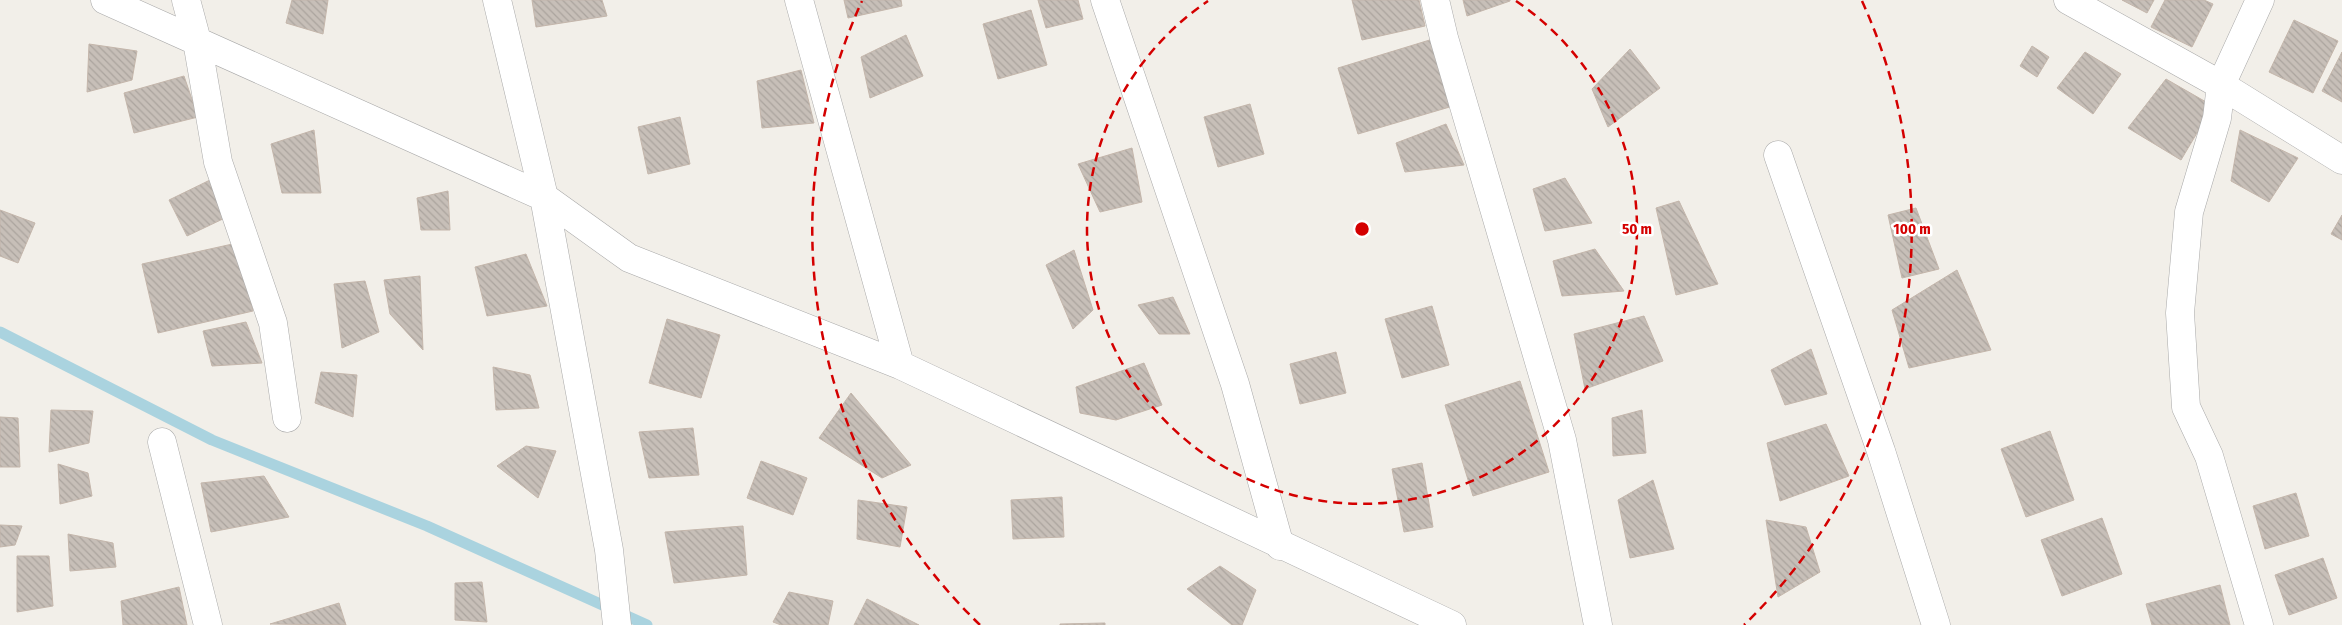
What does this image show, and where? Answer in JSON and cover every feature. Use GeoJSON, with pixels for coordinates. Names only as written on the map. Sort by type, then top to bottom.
{"type":"FeatureCollection","features":[{"type":"Feature","properties":{"kind":"street"},"geometry":{"type":"LineString","coordinates":[[105,0],[544,197],[629,258],[900,365],[1280,546],[1452,625]]}},
{"type":"Feature","properties":{"kind":"street"},"geometry":{"type":"LineString","coordinates":[[186,0],[197,41],[218,162],[273,323],[287,418]]}},
{"type":"Feature","properties":{"kind":"street"},"geometry":{"type":"LineString","coordinates":[[497,0],[544,197],[608,550],[617,625]]}},
{"type":"Feature","properties":{"kind":"street"},"geometry":{"type":"LineString","coordinates":[[799,0],[900,365]]}},
{"type":"Feature","properties":{"kind":"street"},"geometry":{"type":"LineString","coordinates":[[1105,0],[1235,384],[1280,546]]}},
{"type":"Feature","properties":{"kind":"street"},"geometry":{"type":"LineString","coordinates":[[1435,0],[1444,38],[1562,440],[1598,625]]}},
{"type":"Feature","properties":{"kind":"street"},"geometry":{"type":"LineString","coordinates":[[2068,0],[2221,85],[2342,160]]}},
{"type":"Feature","properties":{"kind":"street"},"geometry":{"type":"LineString","coordinates":[[2259,625],[2210,456],[2186,406],[2180,313],[2189,212],[2217,118],[2221,85],[2260,0]]}},
{"type":"Feature","properties":{"kind":"street"},"geometry":{"type":"LineString","coordinates":[[1778,155],[1881,451],[1936,625]]}},
{"type":"Feature","properties":{"kind":"street"},"geometry":{"type":"LineString","coordinates":[[162,442],[208,625]]}},
{"type":"Feature","properties":{"kind":"building"},"geometry":{"type":"Polygon","coordinates":[[[292,0],[328,0],[323,34],[286,23],[292,0]]]}},
{"type":"Feature","properties":{"kind":"building"},"geometry":{"type":"Polygon","coordinates":[[[532,0],[602,0],[607,16],[536,27],[532,0]]]}},
{"type":"Feature","properties":{"kind":"building"},"geometry":{"type":"Polygon","coordinates":[[[844,0],[901,0],[902,6],[848,18],[844,0]]]}},
{"type":"Feature","properties":{"kind":"building"},"geometry":{"type":"Polygon","coordinates":[[[1038,0],[1078,0],[1083,19],[1046,28],[1038,0]]]}},
{"type":"Feature","properties":{"kind":"building"},"geometry":{"type":"Polygon","coordinates":[[[1352,0],[1419,0],[1425,26],[1362,40],[1352,0]]]}},
{"type":"Feature","properties":{"kind":"building"},"geometry":{"type":"Polygon","coordinates":[[[1463,0],[1510,0],[1510,1],[1467,16],[1463,0]]]}},
{"type":"Feature","properties":{"kind":"building"},"geometry":{"type":"Polygon","coordinates":[[[2122,0],[2154,0],[2147,13],[2122,0]]]}},
{"type":"Feature","properties":{"kind":"building"},"geometry":{"type":"Polygon","coordinates":[[[2165,0],[2204,0],[2213,4],[2192,47],[2151,27],[2165,0]]]}},
{"type":"Feature","properties":{"kind":"building"},"geometry":{"type":"Polygon","coordinates":[[[1031,10],[1047,65],[998,79],[983,24],[1031,10]]]}},
{"type":"Feature","properties":{"kind":"building"},"geometry":{"type":"Polygon","coordinates":[[[2294,20],[2338,41],[2313,93],[2269,72],[2294,20]]]}},
{"type":"Feature","properties":{"kind":"building"},"geometry":{"type":"Polygon","coordinates":[[[906,35],[923,76],[870,98],[861,57],[906,35]]]}},
{"type":"Feature","properties":{"kind":"building"},"geometry":{"type":"Polygon","coordinates":[[[1433,39],[1453,106],[1358,134],[1338,68],[1433,39]]]}},
{"type":"Feature","properties":{"kind":"building"},"geometry":{"type":"Polygon","coordinates":[[[89,44],[137,51],[132,80],[87,92],[89,44]]]}},
{"type":"Feature","properties":{"kind":"building"},"geometry":{"type":"Polygon","coordinates":[[[2032,46],[2049,57],[2037,77],[2020,66],[2032,46]]]}},
{"type":"Feature","properties":{"kind":"building"},"geometry":{"type":"Polygon","coordinates":[[[1630,49],[1660,88],[1608,127],[1592,89],[1630,49]]]}},
{"type":"Feature","properties":{"kind":"building"},"geometry":{"type":"Polygon","coordinates":[[[2085,52],[2121,74],[2093,114],[2057,88],[2085,52]]]}},
{"type":"Feature","properties":{"kind":"building"},"geometry":{"type":"Polygon","coordinates":[[[2342,52],[2342,102],[2322,91],[2342,52]]]}},
{"type":"Feature","properties":{"kind":"building"},"geometry":{"type":"Polygon","coordinates":[[[801,70],[814,123],[762,128],[757,81],[801,70]]]}},
{"type":"Feature","properties":{"kind":"building"},"geometry":{"type":"Polygon","coordinates":[[[184,76],[198,117],[134,133],[124,93],[184,76]]]}},
{"type":"Feature","properties":{"kind":"building"},"geometry":{"type":"Polygon","coordinates":[[[2166,79],[2213,106],[2181,160],[2128,128],[2166,79]]]}},
{"type":"Feature","properties":{"kind":"building"},"geometry":{"type":"Polygon","coordinates":[[[1250,104],[1264,154],[1218,167],[1204,117],[1250,104]]]}},
{"type":"Feature","properties":{"kind":"building"},"geometry":{"type":"Polygon","coordinates":[[[680,117],[690,164],[648,174],[638,127],[680,117]]]}},
{"type":"Feature","properties":{"kind":"building"},"geometry":{"type":"Polygon","coordinates":[[[1446,124],[1464,165],[1405,172],[1396,143],[1446,124]]]}},
{"type":"Feature","properties":{"kind":"building"},"geometry":{"type":"Polygon","coordinates":[[[314,130],[321,193],[282,193],[271,144],[314,130]]]}},
{"type":"Feature","properties":{"kind":"building"},"geometry":{"type":"Polygon","coordinates":[[[2240,130],[2298,158],[2269,202],[2231,181],[2240,130]]]}},
{"type":"Feature","properties":{"kind":"building"},"geometry":{"type":"Polygon","coordinates":[[[1132,148],[1142,202],[1100,212],[1078,164],[1132,148]]]}},
{"type":"Feature","properties":{"kind":"building"},"geometry":{"type":"Polygon","coordinates":[[[1565,178],[1592,223],[1545,231],[1533,189],[1565,178]]]}},
{"type":"Feature","properties":{"kind":"building"},"geometry":{"type":"Polygon","coordinates":[[[210,180],[227,217],[187,236],[169,200],[210,180]]]}},
{"type":"Feature","properties":{"kind":"building"},"geometry":{"type":"Polygon","coordinates":[[[448,191],[450,230],[421,230],[417,198],[448,191]]]}},
{"type":"Feature","properties":{"kind":"building"},"geometry":{"type":"Polygon","coordinates":[[[1679,201],[1718,284],[1676,295],[1656,208],[1679,201]]]}},
{"type":"Feature","properties":{"kind":"building"},"geometry":{"type":"Polygon","coordinates":[[[1916,208],[1939,269],[1902,278],[1888,215],[1916,208]]]}},
{"type":"Feature","properties":{"kind":"building"},"geometry":{"type":"Polygon","coordinates":[[[0,210],[35,223],[18,263],[0,256],[0,210]]]}},
{"type":"Feature","properties":{"kind":"building"},"geometry":{"type":"Polygon","coordinates":[[[2342,215],[2342,240],[2331,234],[2342,215]]]}},
{"type":"Feature","properties":{"kind":"building"},"geometry":{"type":"Polygon","coordinates":[[[237,243],[253,311],[158,333],[142,264],[237,243]]]}},
{"type":"Feature","properties":{"kind":"building"},"geometry":{"type":"Polygon","coordinates":[[[1595,249],[1624,291],[1562,296],[1553,261],[1595,249]]]}},
{"type":"Feature","properties":{"kind":"building"},"geometry":{"type":"Polygon","coordinates":[[[1074,250],[1093,310],[1073,329],[1046,265],[1074,250]]]}},
{"type":"Feature","properties":{"kind":"building"},"geometry":{"type":"Polygon","coordinates":[[[526,254],[547,306],[487,316],[475,267],[526,254]]]}},
{"type":"Feature","properties":{"kind":"building"},"geometry":{"type":"Polygon","coordinates":[[[1957,270],[1991,350],[1909,368],[1892,310],[1957,270]]]}},
{"type":"Feature","properties":{"kind":"building"},"geometry":{"type":"Polygon","coordinates":[[[420,276],[423,350],[390,314],[384,280],[420,276]]]}},
{"type":"Feature","properties":{"kind":"building"},"geometry":{"type":"Polygon","coordinates":[[[365,281],[379,332],[342,348],[334,284],[365,281]]]}},
{"type":"Feature","properties":{"kind":"building"},"geometry":{"type":"Polygon","coordinates":[[[1173,297],[1190,334],[1159,334],[1138,305],[1173,297]]]}},
{"type":"Feature","properties":{"kind":"building"},"geometry":{"type":"Polygon","coordinates":[[[1432,306],[1449,365],[1402,378],[1385,319],[1432,306]]]}},
{"type":"Feature","properties":{"kind":"building"},"geometry":{"type":"Polygon","coordinates":[[[1644,316],[1663,361],[1585,389],[1574,334],[1644,316]]]}},
{"type":"Feature","properties":{"kind":"building"},"geometry":{"type":"Polygon","coordinates":[[[667,319],[720,335],[701,398],[649,383],[667,319]]]}},
{"type":"Feature","properties":{"kind":"building"},"geometry":{"type":"Polygon","coordinates":[[[246,322],[262,363],[212,366],[203,331],[246,322]]]}},
{"type":"Feature","properties":{"kind":"building"},"geometry":{"type":"Polygon","coordinates":[[[1811,349],[1827,394],[1785,405],[1771,370],[1811,349]]]}},
{"type":"Feature","properties":{"kind":"building"},"geometry":{"type":"Polygon","coordinates":[[[1336,352],[1346,393],[1300,404],[1290,364],[1336,352]]]}},
{"type":"Feature","properties":{"kind":"building"},"geometry":{"type":"Polygon","coordinates":[[[1144,363],[1162,405],[1116,420],[1080,413],[1076,387],[1144,363]]]}},
{"type":"Feature","properties":{"kind":"building"},"geometry":{"type":"Polygon","coordinates":[[[493,367],[530,375],[539,408],[496,410],[493,367]]]}},
{"type":"Feature","properties":{"kind":"building"},"geometry":{"type":"Polygon","coordinates":[[[321,372],[357,375],[353,417],[315,403],[321,372]]]}},
{"type":"Feature","properties":{"kind":"building"},"geometry":{"type":"Polygon","coordinates":[[[1520,381],[1549,472],[1473,496],[1445,405],[1520,381]]]}},
{"type":"Feature","properties":{"kind":"building"},"geometry":{"type":"Polygon","coordinates":[[[851,393],[911,465],[882,478],[819,438],[851,393]]]}},
{"type":"Feature","properties":{"kind":"building"},"geometry":{"type":"Polygon","coordinates":[[[51,410],[93,411],[89,443],[49,452],[51,410]]]}},
{"type":"Feature","properties":{"kind":"building"},"geometry":{"type":"Polygon","coordinates":[[[1642,410],[1646,453],[1613,456],[1612,418],[1642,410]]]}},
{"type":"Feature","properties":{"kind":"building"},"geometry":{"type":"Polygon","coordinates":[[[0,417],[18,418],[20,467],[0,467],[0,417]]]}},
{"type":"Feature","properties":{"kind":"building"},"geometry":{"type":"Polygon","coordinates":[[[1826,424],[1849,476],[1780,501],[1767,443],[1826,424]]]}},
{"type":"Feature","properties":{"kind":"building"},"geometry":{"type":"Polygon","coordinates":[[[693,428],[699,475],[649,478],[639,432],[693,428]]]}},
{"type":"Feature","properties":{"kind":"building"},"geometry":{"type":"Polygon","coordinates":[[[2050,431],[2074,500],[2026,517],[2001,449],[2050,431]]]}},
{"type":"Feature","properties":{"kind":"building"},"geometry":{"type":"Polygon","coordinates":[[[526,446],[556,451],[538,498],[497,466],[526,446]]]}},
{"type":"Feature","properties":{"kind":"building"},"geometry":{"type":"Polygon","coordinates":[[[761,461],[807,478],[793,515],[747,498],[761,461]]]}},
{"type":"Feature","properties":{"kind":"building"},"geometry":{"type":"Polygon","coordinates":[[[1422,463],[1433,527],[1404,532],[1392,469],[1422,463]]]}},
{"type":"Feature","properties":{"kind":"building"},"geometry":{"type":"Polygon","coordinates":[[[58,464],[88,473],[92,496],[60,504],[58,464]]]}},
{"type":"Feature","properties":{"kind":"building"},"geometry":{"type":"Polygon","coordinates":[[[264,476],[289,517],[211,532],[201,483],[264,476]]]}},
{"type":"Feature","properties":{"kind":"building"},"geometry":{"type":"Polygon","coordinates":[[[1653,480],[1674,549],[1630,558],[1618,500],[1653,480]]]}},
{"type":"Feature","properties":{"kind":"building"},"geometry":{"type":"Polygon","coordinates":[[[2296,493],[2309,536],[2265,549],[2253,506],[2296,493]]]}},
{"type":"Feature","properties":{"kind":"building"},"geometry":{"type":"Polygon","coordinates":[[[1062,497],[1064,537],[1013,539],[1011,500],[1062,497]]]}},
{"type":"Feature","properties":{"kind":"building"},"geometry":{"type":"Polygon","coordinates":[[[858,500],[907,507],[900,547],[857,539],[858,500]]]}},
{"type":"Feature","properties":{"kind":"building"},"geometry":{"type":"Polygon","coordinates":[[[2102,518],[2122,574],[2062,596],[2041,540],[2102,518]]]}},
{"type":"Feature","properties":{"kind":"building"},"geometry":{"type":"Polygon","coordinates":[[[1766,520],[1806,527],[1820,572],[1778,597],[1766,520]]]}},
{"type":"Feature","properties":{"kind":"building"},"geometry":{"type":"Polygon","coordinates":[[[0,525],[22,526],[15,545],[0,547],[0,525]]]}},
{"type":"Feature","properties":{"kind":"building"},"geometry":{"type":"Polygon","coordinates":[[[743,526],[747,575],[674,583],[665,532],[743,526]]]}},
{"type":"Feature","properties":{"kind":"building"},"geometry":{"type":"Polygon","coordinates":[[[68,534],[113,543],[116,567],[70,571],[68,534]]]}},
{"type":"Feature","properties":{"kind":"building"},"geometry":{"type":"Polygon","coordinates":[[[17,556],[49,556],[53,606],[17,612],[17,556]]]}},
{"type":"Feature","properties":{"kind":"building"},"geometry":{"type":"Polygon","coordinates":[[[2323,558],[2337,598],[2289,615],[2275,575],[2323,558]]]}},
{"type":"Feature","properties":{"kind":"building"},"geometry":{"type":"Polygon","coordinates":[[[1220,566],[1256,590],[1242,625],[1232,625],[1187,589],[1220,566]]]}},
{"type":"Feature","properties":{"kind":"building"},"geometry":{"type":"Polygon","coordinates":[[[482,582],[487,622],[455,620],[455,583],[482,582]]]}},
{"type":"Feature","properties":{"kind":"building"},"geometry":{"type":"Polygon","coordinates":[[[2220,585],[2230,625],[2152,625],[2146,604],[2220,585]]]}},
{"type":"Feature","properties":{"kind":"building"},"geometry":{"type":"Polygon","coordinates":[[[179,587],[187,625],[123,625],[121,601],[179,587]]]}},
{"type":"Feature","properties":{"kind":"building"},"geometry":{"type":"Polygon","coordinates":[[[789,592],[833,601],[828,625],[781,625],[773,622],[789,592]]]}},
{"type":"Feature","properties":{"kind":"building"},"geometry":{"type":"Polygon","coordinates":[[[867,599],[919,625],[854,625],[867,599]]]}},
{"type":"Feature","properties":{"kind":"building"},"geometry":{"type":"Polygon","coordinates":[[[339,603],[346,625],[270,624],[339,603]]]}},
{"type":"Feature","properties":{"kind":"building"},"geometry":{"type":"Polygon","coordinates":[[[1105,623],[1105,625],[1060,625],[1060,624],[1105,623]]]}},
{"type":"Feature","properties":{"kind":"waterway"},"geometry":{"type":"LineString","coordinates":[[0,332],[212,440],[427,526],[647,625]]}}]}
